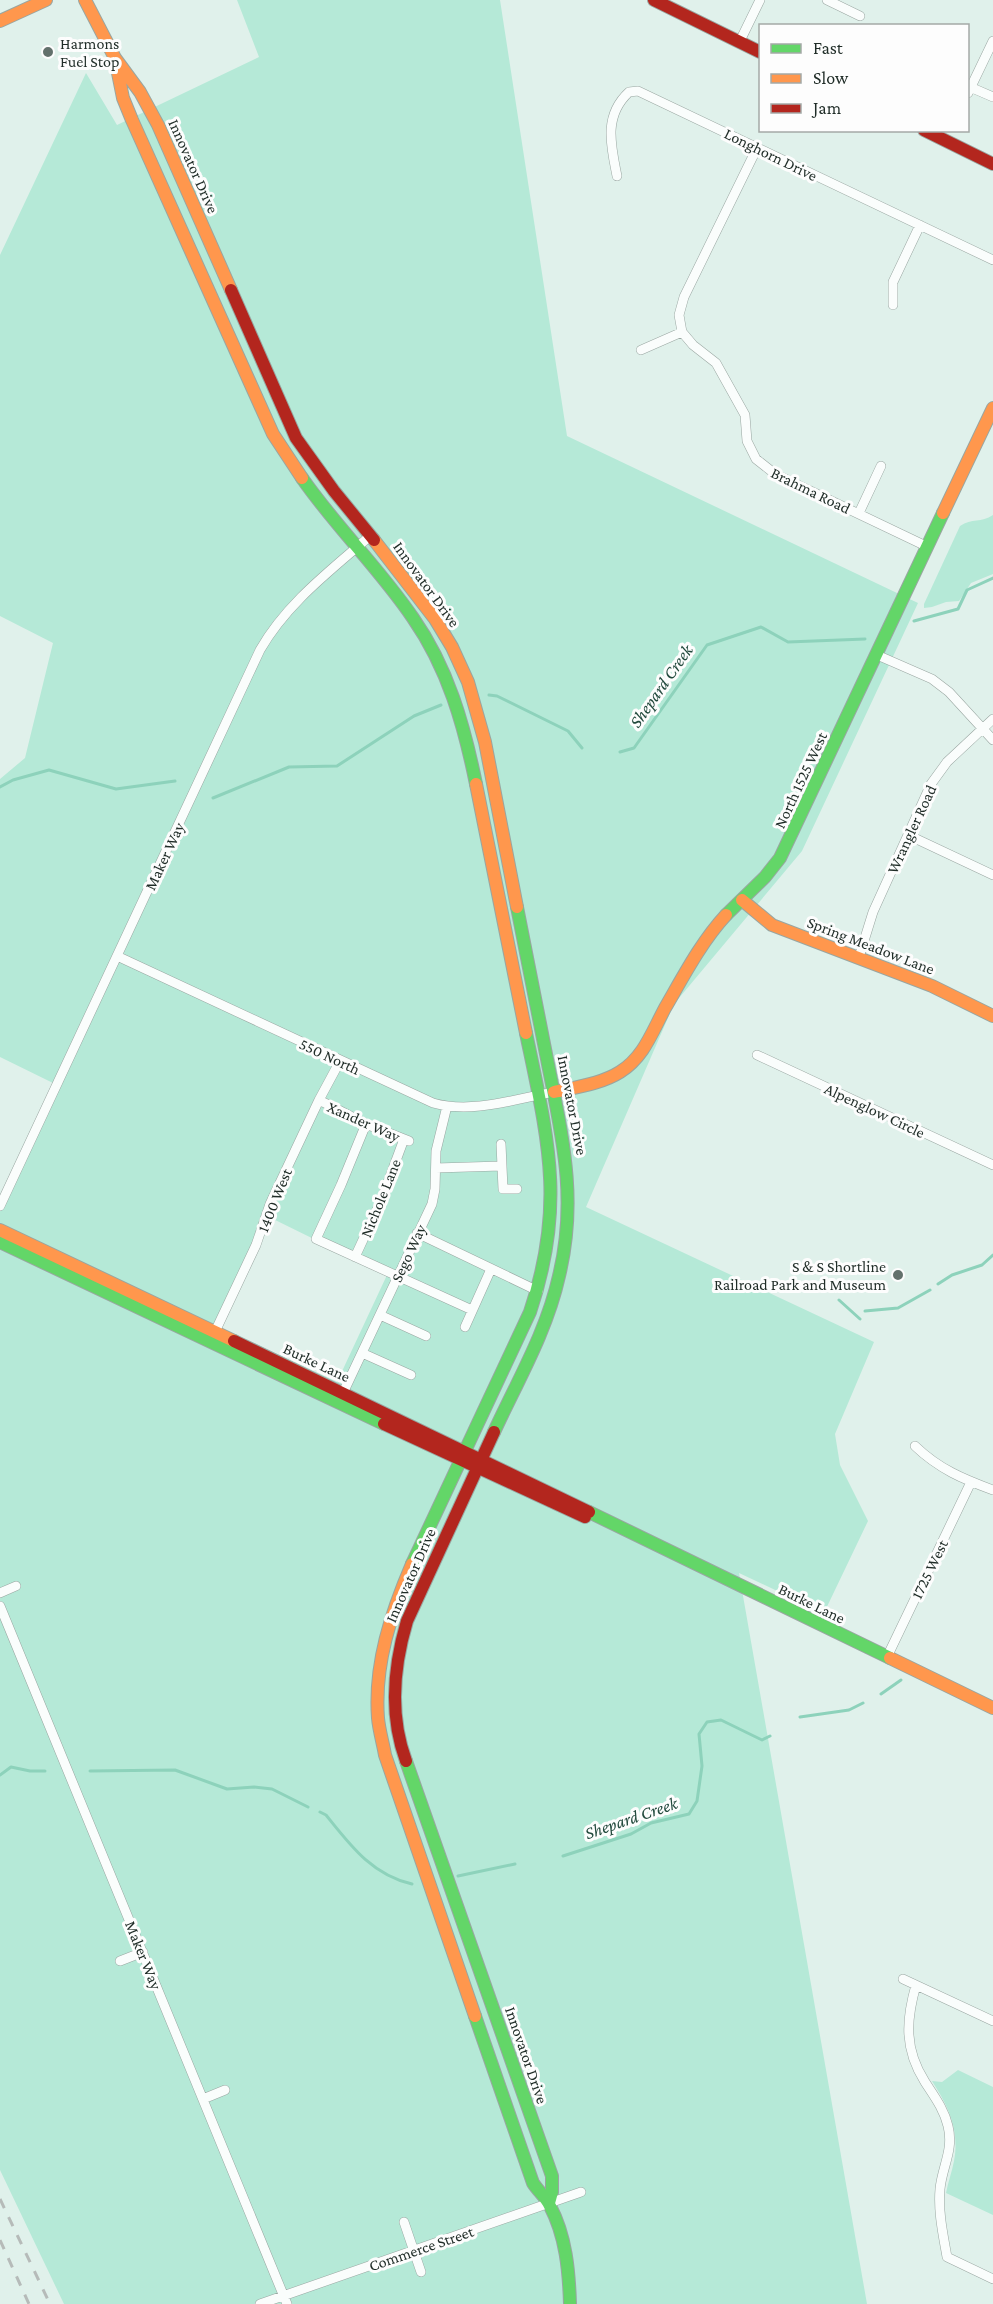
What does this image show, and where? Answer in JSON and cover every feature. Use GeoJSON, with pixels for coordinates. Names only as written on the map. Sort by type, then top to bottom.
{"type":"FeatureCollection","features":[{"type":"Feature","properties":{"kind":"main road"},"geometry":{"type":"LineString","coordinates":[[0,21],[46,0]]}},
{"type":"Feature","properties":{"kind":"main road","name":"Innovator Drive"},"geometry":{"type":"LineString","coordinates":[[85,0],[115,58],[140,92],[162,133],[296,438],[318,472],[422,601],[442,630],[461,665],[475,702],[485,742],[566,1154],[569,1183],[568,1231],[562,1270],[546,1319],[421,1587],[402,1634],[395,1672],[394,1711],[403,1754],[552,2176],[549,2203]]}},
{"type":"Feature","properties":{"kind":"main road"},"geometry":{"type":"LineString","coordinates":[[654,0],[759,50]]}},
{"type":"Feature","properties":{"kind":"main road","name":"Innovator Drive"},"geometry":{"type":"LineString","coordinates":[[115,58],[123,98],[132,120],[273,434],[303,481],[403,604],[423,633],[459,710],[468,744],[550,1156],[552,1205],[549,1243],[537,1291],[526,1320],[402,1588],[387,1626],[378,1675],[377,1716],[385,1755],[533,2183],[549,2203],[566,2258],[570,2304]]}},
{"type":"Feature","properties":{"kind":"main road"},"geometry":{"type":"LineString","coordinates":[[932,132],[947,136],[993,164]]}},
{"type":"Feature","properties":{"kind":"main road","name":"North 1525 West"},"geometry":{"type":"LineString","coordinates":[[554,1092],[602,1080],[620,1072],[636,1060],[646,1047],[664,1010],[714,930],[767,876],[785,849],[993,408]]}},
{"type":"Feature","properties":{"kind":"main road","name":"Spring Meadow Lane"},"geometry":{"type":"LineString","coordinates":[[742,900],[772,925],[932,986],[993,1016]]}},
{"type":"Feature","properties":{"kind":"main road","name":"Burke Lane"},"geometry":{"type":"LineString","coordinates":[[0,1230],[213,1337],[463,1456],[568,1500],[617,1527],[993,1708]]}},
{"type":"Feature","properties":{"kind":"main road","name":"Burke Lane"},"geometry":{"type":"LineString","coordinates":[[0,1242],[342,1393],[463,1456]]}},
{"type":"Feature","properties":{"kind":"street"},"geometry":{"type":"LineString","coordinates":[[740,41],[760,0]]}},
{"type":"Feature","properties":{"kind":"street"},"geometry":{"type":"LineString","coordinates":[[827,0],[860,16]]}},
{"type":"Feature","properties":{"kind":"street"},"geometry":{"type":"LineString","coordinates":[[993,41],[969,90],[993,97]]}},
{"type":"Feature","properties":{"kind":"street","name":"Longhorn Drive"},"geometry":{"type":"LineString","coordinates":[[616,176],[610,135],[616,110],[629,92],[638,91],[993,261]]}},
{"type":"Feature","properties":{"kind":"street"},"geometry":{"type":"LineString","coordinates":[[641,350],[682,332],[680,315],[684,297],[757,148]]}},
{"type":"Feature","properties":{"kind":"street"},"geometry":{"type":"LineString","coordinates":[[893,305],[893,282],[920,225]]}},
{"type":"Feature","properties":{"kind":"street","name":"Brahma Road"},"geometry":{"type":"LineString","coordinates":[[682,332],[693,345],[716,363],[745,414],[747,441],[756,459],[775,474],[928,547]]}},
{"type":"Feature","properties":{"kind":"street"},"geometry":{"type":"LineString","coordinates":[[859,513],[881,466]]}},
{"type":"Feature","properties":{"kind":"street","name":"Maker Way"},"geometry":{"type":"LineString","coordinates":[[0,1206],[268,636],[295,603],[370,536]]}},
{"type":"Feature","properties":{"kind":"street"},"geometry":{"type":"LineString","coordinates":[[878,655],[932,679],[949,692],[993,740]]}},
{"type":"Feature","properties":{"kind":"street","name":"Wrangler Road"},"geometry":{"type":"LineString","coordinates":[[859,957],[873,912],[931,784],[939,772],[993,719]]}},
{"type":"Feature","properties":{"kind":"street"},"geometry":{"type":"LineString","coordinates":[[908,835],[993,874]]}},
{"type":"Feature","properties":{"kind":"street","name":"550 North"},"geometry":{"type":"LineString","coordinates":[[117,956],[425,1100],[447,1106],[472,1107],[554,1092]]}},
{"type":"Feature","properties":{"kind":"street","name":"Alpenglow Circle"},"geometry":{"type":"LineString","coordinates":[[757,1055],[993,1165]]}},
{"type":"Feature","properties":{"kind":"street","name":"1400 West"},"geometry":{"type":"LineString","coordinates":[[213,1337],[252,1255],[267,1212],[318,1100],[340,1061]]}},
{"type":"Feature","properties":{"kind":"street","name":"Xander Way"},"geometry":{"type":"LineString","coordinates":[[318,1100],[366,1124],[407,1140]]}},
{"type":"Feature","properties":{"kind":"street","name":"Sego Way"},"geometry":{"type":"LineString","coordinates":[[342,1393],[432,1204],[436,1152],[447,1106]]}},
{"type":"Feature","properties":{"kind":"street"},"geometry":{"type":"LineString","coordinates":[[366,1124],[316,1239],[472,1310]]}},
{"type":"Feature","properties":{"kind":"street","name":"Nichole Lane"},"geometry":{"type":"LineString","coordinates":[[356,1257],[407,1140]]}},
{"type":"Feature","properties":{"kind":"street"},"geometry":{"type":"LineString","coordinates":[[501,1144],[503,1189],[517,1189]]}},
{"type":"Feature","properties":{"kind":"street"},"geometry":{"type":"LineString","coordinates":[[436,1168],[501,1166]]}},
{"type":"Feature","properties":{"kind":"street"},"geometry":{"type":"LineString","coordinates":[[417,1233],[537,1291]]}},
{"type":"Feature","properties":{"kind":"street"},"geometry":{"type":"LineString","coordinates":[[465,1327],[491,1269]]}},
{"type":"Feature","properties":{"kind":"street"},"geometry":{"type":"LineString","coordinates":[[380,1315],[426,1336]]}},
{"type":"Feature","properties":{"kind":"street"},"geometry":{"type":"LineString","coordinates":[[362,1353],[411,1376]]}},
{"type":"Feature","properties":{"kind":"street"},"geometry":{"type":"LineString","coordinates":[[915,1446],[932,1462],[971,1482],[993,1490]]}},
{"type":"Feature","properties":{"kind":"street","name":"1725 West"},"geometry":{"type":"LineString","coordinates":[[887,1657],[971,1482]]}},
{"type":"Feature","properties":{"kind":"street"},"geometry":{"type":"LineString","coordinates":[[0,1593],[16,1586]]}},
{"type":"Feature","properties":{"kind":"street","name":"Maker Way"},"geometry":{"type":"LineString","coordinates":[[0,1606],[286,2300]]}},
{"type":"Feature","properties":{"kind":"street"},"geometry":{"type":"LineString","coordinates":[[120,1961],[143,1952]]}},
{"type":"Feature","properties":{"kind":"street"},"geometry":{"type":"LineString","coordinates":[[903,1978],[993,2021]]}},
{"type":"Feature","properties":{"kind":"street"},"geometry":{"type":"LineString","coordinates":[[916,1985],[909,2011],[910,2046],[915,2063],[944,2112],[949,2128],[948,2162],[940,2185],[939,2201],[947,2257],[993,2279]]}},
{"type":"Feature","properties":{"kind":"street"},"geometry":{"type":"LineString","coordinates":[[203,2099],[225,2090]]}},
{"type":"Feature","properties":{"kind":"street","name":"Commerce Street"},"geometry":{"type":"LineString","coordinates":[[260,2304],[286,2300],[414,2250],[581,2192]]}},
{"type":"Feature","properties":{"kind":"street"},"geometry":{"type":"LineString","coordinates":[[404,2222],[421,2272]]}},
{"type":"Feature","properties":{"kind":"green space"},"geometry":{"type":"Polygon","coordinates":[[[237,0],[500,0],[567,436],[918,603],[802,851],[674,1004],[586,1207],[874,1342],[835,1434],[840,1465],[868,1521],[823,1615],[739,1573],[867,2304],[64,2304],[0,2170],[0,1203],[53,1083],[0,1057],[0,779],[25,758],[53,643],[0,616],[0,255],[86,73],[117,125],[259,57],[237,0]],[[267,1216],[217,1326],[337,1382],[387,1275],[267,1216]]]}},
{"type":"Feature","properties":{"kind":"green space"},"geometry":{"type":"Polygon","coordinates":[[[993,515],[993,574],[971,583],[959,601],[924,608],[960,526],[993,515]]]}},
{"type":"Feature","properties":{"kind":"green space"},"geometry":{"type":"Polygon","coordinates":[[[958,2070],[993,2087],[993,2215],[946,2193],[954,2161],[954,2129],[948,2109],[932,2081],[942,2082],[958,2070]]]}},
{"type":"Feature","properties":{"kind":"waterway","name":"Shepard Creek"},"geometry":{"type":"LineString","coordinates":[[914,621],[958,609],[967,590],[993,578]]}},
{"type":"Feature","properties":{"kind":"waterway","name":"Shepard Creek"},"geometry":{"type":"LineString","coordinates":[[620,752],[634,748],[707,645],[761,627],[788,642],[865,639]]}},
{"type":"Feature","properties":{"kind":"waterway","name":"Shepard Creek"},"geometry":{"type":"LineString","coordinates":[[489,695],[497,696],[568,731],[582,748]]}},
{"type":"Feature","properties":{"kind":"waterway","name":"Shepard Creek"},"geometry":{"type":"LineString","coordinates":[[213,798],[289,767],[337,766],[414,716],[441,705]]}},
{"type":"Feature","properties":{"kind":"waterway","name":"Shepard Creek"},"geometry":{"type":"LineString","coordinates":[[0,787],[13,780],[49,770],[116,789],[175,781]]}},
{"type":"Feature","properties":{"kind":"waterway"},"geometry":{"type":"LineString","coordinates":[[938,1284],[952,1275],[982,1265],[993,1255]]}},
{"type":"Feature","properties":{"kind":"waterway"},"geometry":{"type":"LineString","coordinates":[[865,1311],[898,1308],[930,1290]]}},
{"type":"Feature","properties":{"kind":"waterway"},"geometry":{"type":"LineString","coordinates":[[839,1300],[860,1319]]}},
{"type":"Feature","properties":{"kind":"waterway","name":"Shepard Creek"},"geometry":{"type":"LineString","coordinates":[[881,1694],[901,1680]]}},
{"type":"Feature","properties":{"kind":"waterway","name":"Shepard Creek"},"geometry":{"type":"LineString","coordinates":[[800,1717],[849,1710],[863,1703]]}},
{"type":"Feature","properties":{"kind":"waterway","name":"Shepard Creek"},"geometry":{"type":"LineString","coordinates":[[563,1856],[631,1834],[651,1823],[689,1814],[697,1801],[702,1766],[699,1734],[707,1722],[721,1720],[762,1740],[770,1736]]}},
{"type":"Feature","properties":{"kind":"waterway","name":"Shepard Creek"},"geometry":{"type":"LineString","coordinates":[[0,1775],[11,1767],[45,1771]]}},
{"type":"Feature","properties":{"kind":"waterway","name":"Shepard Creek"},"geometry":{"type":"LineString","coordinates":[[90,1771],[175,1770],[227,1789],[254,1787],[272,1789],[308,1807]]}},
{"type":"Feature","properties":{"kind":"waterway","name":"Shepard Creek"},"geometry":{"type":"LineString","coordinates":[[320,1812],[326,1815],[353,1848],[374,1866],[385,1874],[412,1884]]}},
{"type":"Feature","properties":{"kind":"waterway","name":"Shepard Creek"},"geometry":{"type":"LineString","coordinates":[[458,1876],[515,1864]]}},
{"type":"Feature","properties":{"kind":"railway"},"geometry":{"type":"LineString","coordinates":[[0,2199],[50,2304]]}},
{"type":"Feature","properties":{"kind":"railway"},"geometry":{"type":"LineString","coordinates":[[0,2240],[29,2304]]}},
{"type":"Feature","properties":{"kind":"traffic: fast"},"geometry":{"type":"LineString","coordinates":[[302,478],[400,600],[425,637],[453,698],[476,784]]}},
{"type":"Feature","properties":{"kind":"traffic: fast"},"geometry":{"type":"LineString","coordinates":[[726,915],[765,877],[780,858],[943,513]]}},
{"type":"Feature","properties":{"kind":"traffic: fast"},"geometry":{"type":"LineString","coordinates":[[494,1432],[547,1317],[565,1247],[567,1220],[568,1193],[562,1141],[517,907]]}},
{"type":"Feature","properties":{"kind":"traffic: fast"},"geometry":{"type":"LineString","coordinates":[[412,1564],[530,1312],[541,1274],[548,1238],[550,1172],[541,1106],[526,1033]]}},
{"type":"Feature","properties":{"kind":"traffic: fast"},"geometry":{"type":"LineString","coordinates":[[0,1242],[384,1424]]}},
{"type":"Feature","properties":{"kind":"traffic: fast"},"geometry":{"type":"LineString","coordinates":[[589,1512],[890,1658]]}},
{"type":"Feature","properties":{"kind":"traffic: fast"},"geometry":{"type":"LineString","coordinates":[[406,1761],[552,2176],[549,2203]]}},
{"type":"Feature","properties":{"kind":"traffic: fast"},"geometry":{"type":"LineString","coordinates":[[475,2016],[533,2183],[548,2203],[560,2229],[567,2266],[570,2304]]}},
{"type":"Feature","properties":{"kind":"traffic: slow"},"geometry":{"type":"LineString","coordinates":[[0,21],[46,0]]}},
{"type":"Feature","properties":{"kind":"traffic: slow"},"geometry":{"type":"LineString","coordinates":[[85,0],[115,58],[140,92],[158,125],[231,290]]}},
{"type":"Feature","properties":{"kind":"traffic: slow"},"geometry":{"type":"LineString","coordinates":[[115,58],[123,98],[132,120],[273,434],[302,478]]}},
{"type":"Feature","properties":{"kind":"traffic: slow"},"geometry":{"type":"LineString","coordinates":[[943,513],[993,408]]}},
{"type":"Feature","properties":{"kind":"traffic: slow"},"geometry":{"type":"LineString","coordinates":[[374,540],[435,619],[452,647],[468,682],[485,742],[517,907]]}},
{"type":"Feature","properties":{"kind":"traffic: slow"},"geometry":{"type":"LineString","coordinates":[[476,784],[526,1033]]}},
{"type":"Feature","properties":{"kind":"traffic: slow"},"geometry":{"type":"LineString","coordinates":[[742,900],[772,925],[932,986],[993,1016]]}},
{"type":"Feature","properties":{"kind":"traffic: slow"},"geometry":{"type":"LineString","coordinates":[[554,1092],[605,1079],[620,1072],[635,1059],[647,1043],[693,960],[726,915]]}},
{"type":"Feature","properties":{"kind":"traffic: slow"},"geometry":{"type":"LineString","coordinates":[[0,1230],[234,1341]]}},
{"type":"Feature","properties":{"kind":"traffic: slow"},"geometry":{"type":"LineString","coordinates":[[412,1564],[397,1601],[381,1658],[377,1698],[379,1723],[385,1755],[475,2016]]}},
{"type":"Feature","properties":{"kind":"traffic: slow"},"geometry":{"type":"LineString","coordinates":[[890,1658],[993,1708]]}},
{"type":"Feature","properties":{"kind":"traffic: jam"},"geometry":{"type":"LineString","coordinates":[[654,0],[759,52]]}},
{"type":"Feature","properties":{"kind":"traffic: jam"},"geometry":{"type":"LineString","coordinates":[[928,132],[993,164]]}},
{"type":"Feature","properties":{"kind":"traffic: jam"},"geometry":{"type":"LineString","coordinates":[[231,290],[296,438],[334,491],[374,540]]}},
{"type":"Feature","properties":{"kind":"traffic: jam"},"geometry":{"type":"LineString","coordinates":[[234,1341],[589,1512]]}},
{"type":"Feature","properties":{"kind":"traffic: jam"},"geometry":{"type":"LineString","coordinates":[[384,1424],[585,1517]]}},
{"type":"Feature","properties":{"kind":"traffic: jam"},"geometry":{"type":"LineString","coordinates":[[406,1761],[395,1709],[396,1674],[402,1639],[407,1621],[494,1432]]}},
{"type":"Feature","properties":{"kind":"place","name":"Harmons Fuel Stop"},"geometry":{"type":"Point","coordinates":[48,52]}},
{"type":"Feature","properties":{"kind":"place","name":"S & S Shortline Railroad Park and Museum"},"geometry":{"type":"Point","coordinates":[898,1275]}}]}
